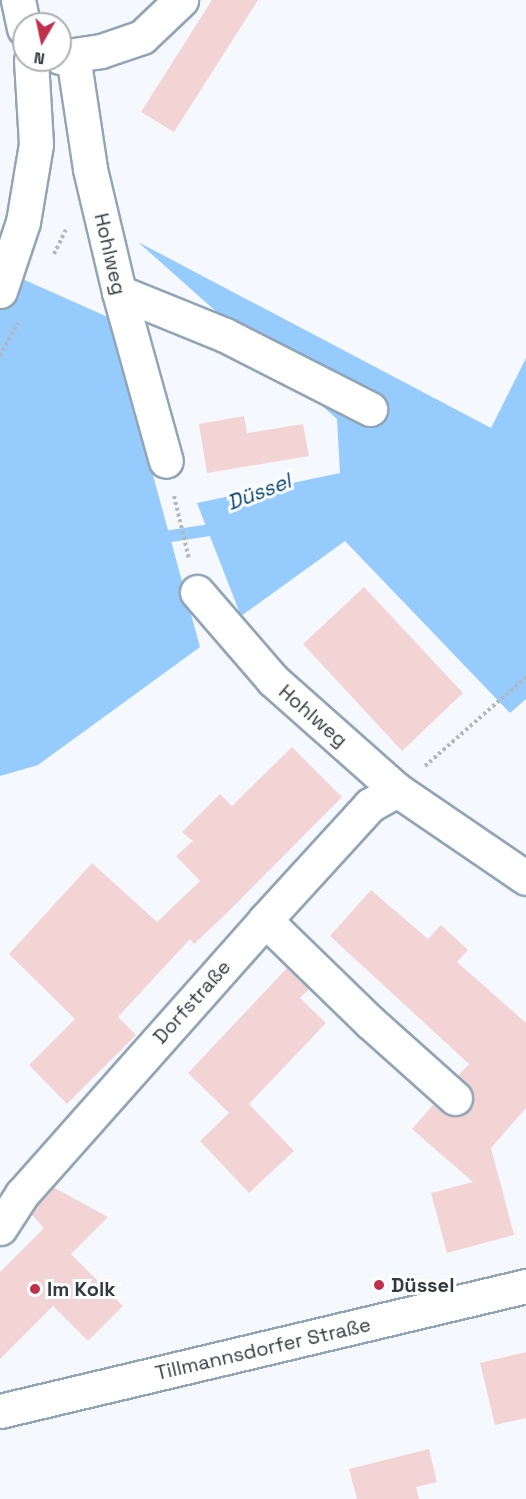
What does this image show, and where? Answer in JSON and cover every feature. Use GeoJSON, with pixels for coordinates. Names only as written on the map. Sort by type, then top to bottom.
{"type":"FeatureCollection","features":[{"type":"Feature","properties":{"kind":"street"},"geometry":{"type":"LineString","coordinates":[[72,55],[101,51],[142,37],[181,0]]}},
{"type":"Feature","properties":{"kind":"street"},"geometry":{"type":"LineString","coordinates":[[0,291],[22,222],[36,144],[32,72]]}},
{"type":"Feature","properties":{"kind":"street","name":"Hohlweg"},"geometry":{"type":"LineString","coordinates":[[70,72],[119,292],[166,461]]}},
{"type":"Feature","properties":{"kind":"street"},"geometry":{"type":"LineString","coordinates":[[119,292],[225,335],[370,409]]}},
{"type":"Feature","properties":{"kind":"street","name":"Hohlweg"},"geometry":{"type":"LineString","coordinates":[[197,592],[273,680],[398,790],[526,878]]}},
{"type":"Feature","properties":{"kind":"street","name":"Dorfstraße"},"geometry":{"type":"LineString","coordinates":[[0,1228],[22,1194],[265,920],[370,805],[398,790]]}},
{"type":"Feature","properties":{"kind":"street"},"geometry":{"type":"LineString","coordinates":[[265,920],[370,1022],[455,1098]]}},
{"type":"Feature","properties":{"kind":"street","name":"Tillmannsdorfer Straße"},"geometry":{"type":"LineString","coordinates":[[0,1411],[526,1286]]}},
{"type":"Feature","properties":{"kind":"path"},"geometry":{"type":"LineString","coordinates":[[174,498],[197,592]]}},
{"type":"Feature","properties":{"kind":"path"},"geometry":{"type":"LineString","coordinates":[[398,790],[526,677]]}},
{"type":"Feature","properties":{"kind":"shaded area"},"geometry":{"type":"Polygon","coordinates":[[[138,242],[491,428],[526,358],[526,699],[510,713],[345,541],[241,616],[197,503],[340,473],[337,419],[138,242]]]}},
{"type":"Feature","properties":{"kind":"shaded area"},"geometry":{"type":"Polygon","coordinates":[[[0,269],[110,318],[200,647],[38,765],[0,776],[0,269]]]}},
{"type":"Feature","properties":{"kind":"building"},"geometry":{"type":"Polygon","coordinates":[[[212,0],[258,0],[174,132],[141,112],[212,0]]]}},
{"type":"Feature","properties":{"kind":"building"},"geometry":{"type":"Polygon","coordinates":[[[244,416],[247,433],[303,424],[309,456],[207,473],[199,424],[244,416]]]}},
{"type":"Feature","properties":{"kind":"building"},"geometry":{"type":"Polygon","coordinates":[[[364,587],[463,693],[402,751],[303,644],[364,587]]]}},
{"type":"Feature","properties":{"kind":"building"},"geometry":{"type":"Polygon","coordinates":[[[292,747],[342,797],[194,944],[190,939],[118,1017],[136,1035],[67,1104],[29,1065],[75,1019],[9,954],[92,863],[157,922],[200,881],[176,856],[193,841],[182,832],[220,794],[232,806],[292,747]]]}},
{"type":"Feature","properties":{"kind":"building"},"geometry":{"type":"Polygon","coordinates":[[[371,890],[428,939],[441,925],[468,950],[457,962],[526,1023],[526,1108],[491,1148],[514,1235],[447,1253],[431,1193],[473,1182],[412,1129],[434,1104],[452,1116],[461,1116],[469,1110],[473,1101],[473,1093],[458,1076],[469,1064],[330,936],[371,890]]]}},
{"type":"Feature","properties":{"kind":"building"},"geometry":{"type":"Polygon","coordinates":[[[287,968],[309,989],[300,998],[326,1023],[249,1104],[294,1151],[249,1193],[200,1141],[229,1113],[188,1073],[287,968]]]}},
{"type":"Feature","properties":{"kind":"building"},"geometry":{"type":"Polygon","coordinates":[[[53,1187],[108,1217],[71,1254],[123,1306],[88,1341],[53,1306],[0,1359],[0,1272],[44,1228],[31,1214],[53,1187]]]}},
{"type":"Feature","properties":{"kind":"building"},"geometry":{"type":"Polygon","coordinates":[[[526,1352],[526,1418],[495,1425],[480,1363],[526,1352]]]}},
{"type":"Feature","properties":{"kind":"building"},"geometry":{"type":"Polygon","coordinates":[[[429,1449],[437,1482],[416,1487],[419,1499],[357,1499],[349,1469],[429,1449]]]}},
{"type":"Feature","properties":{"kind":"waterway","name":"Düssel"},"geometry":{"type":"LineString","coordinates":[[0,546],[73,551],[217,529],[296,496],[506,470],[526,451]]}},
{"type":"Feature","properties":{"kind":"place","name":"Düssel"},"geometry":{"type":"Point","coordinates":[379,1285]}},
{"type":"Feature","properties":{"kind":"place","name":"Im Kolk"},"geometry":{"type":"Point","coordinates":[35,1289]}}]}
